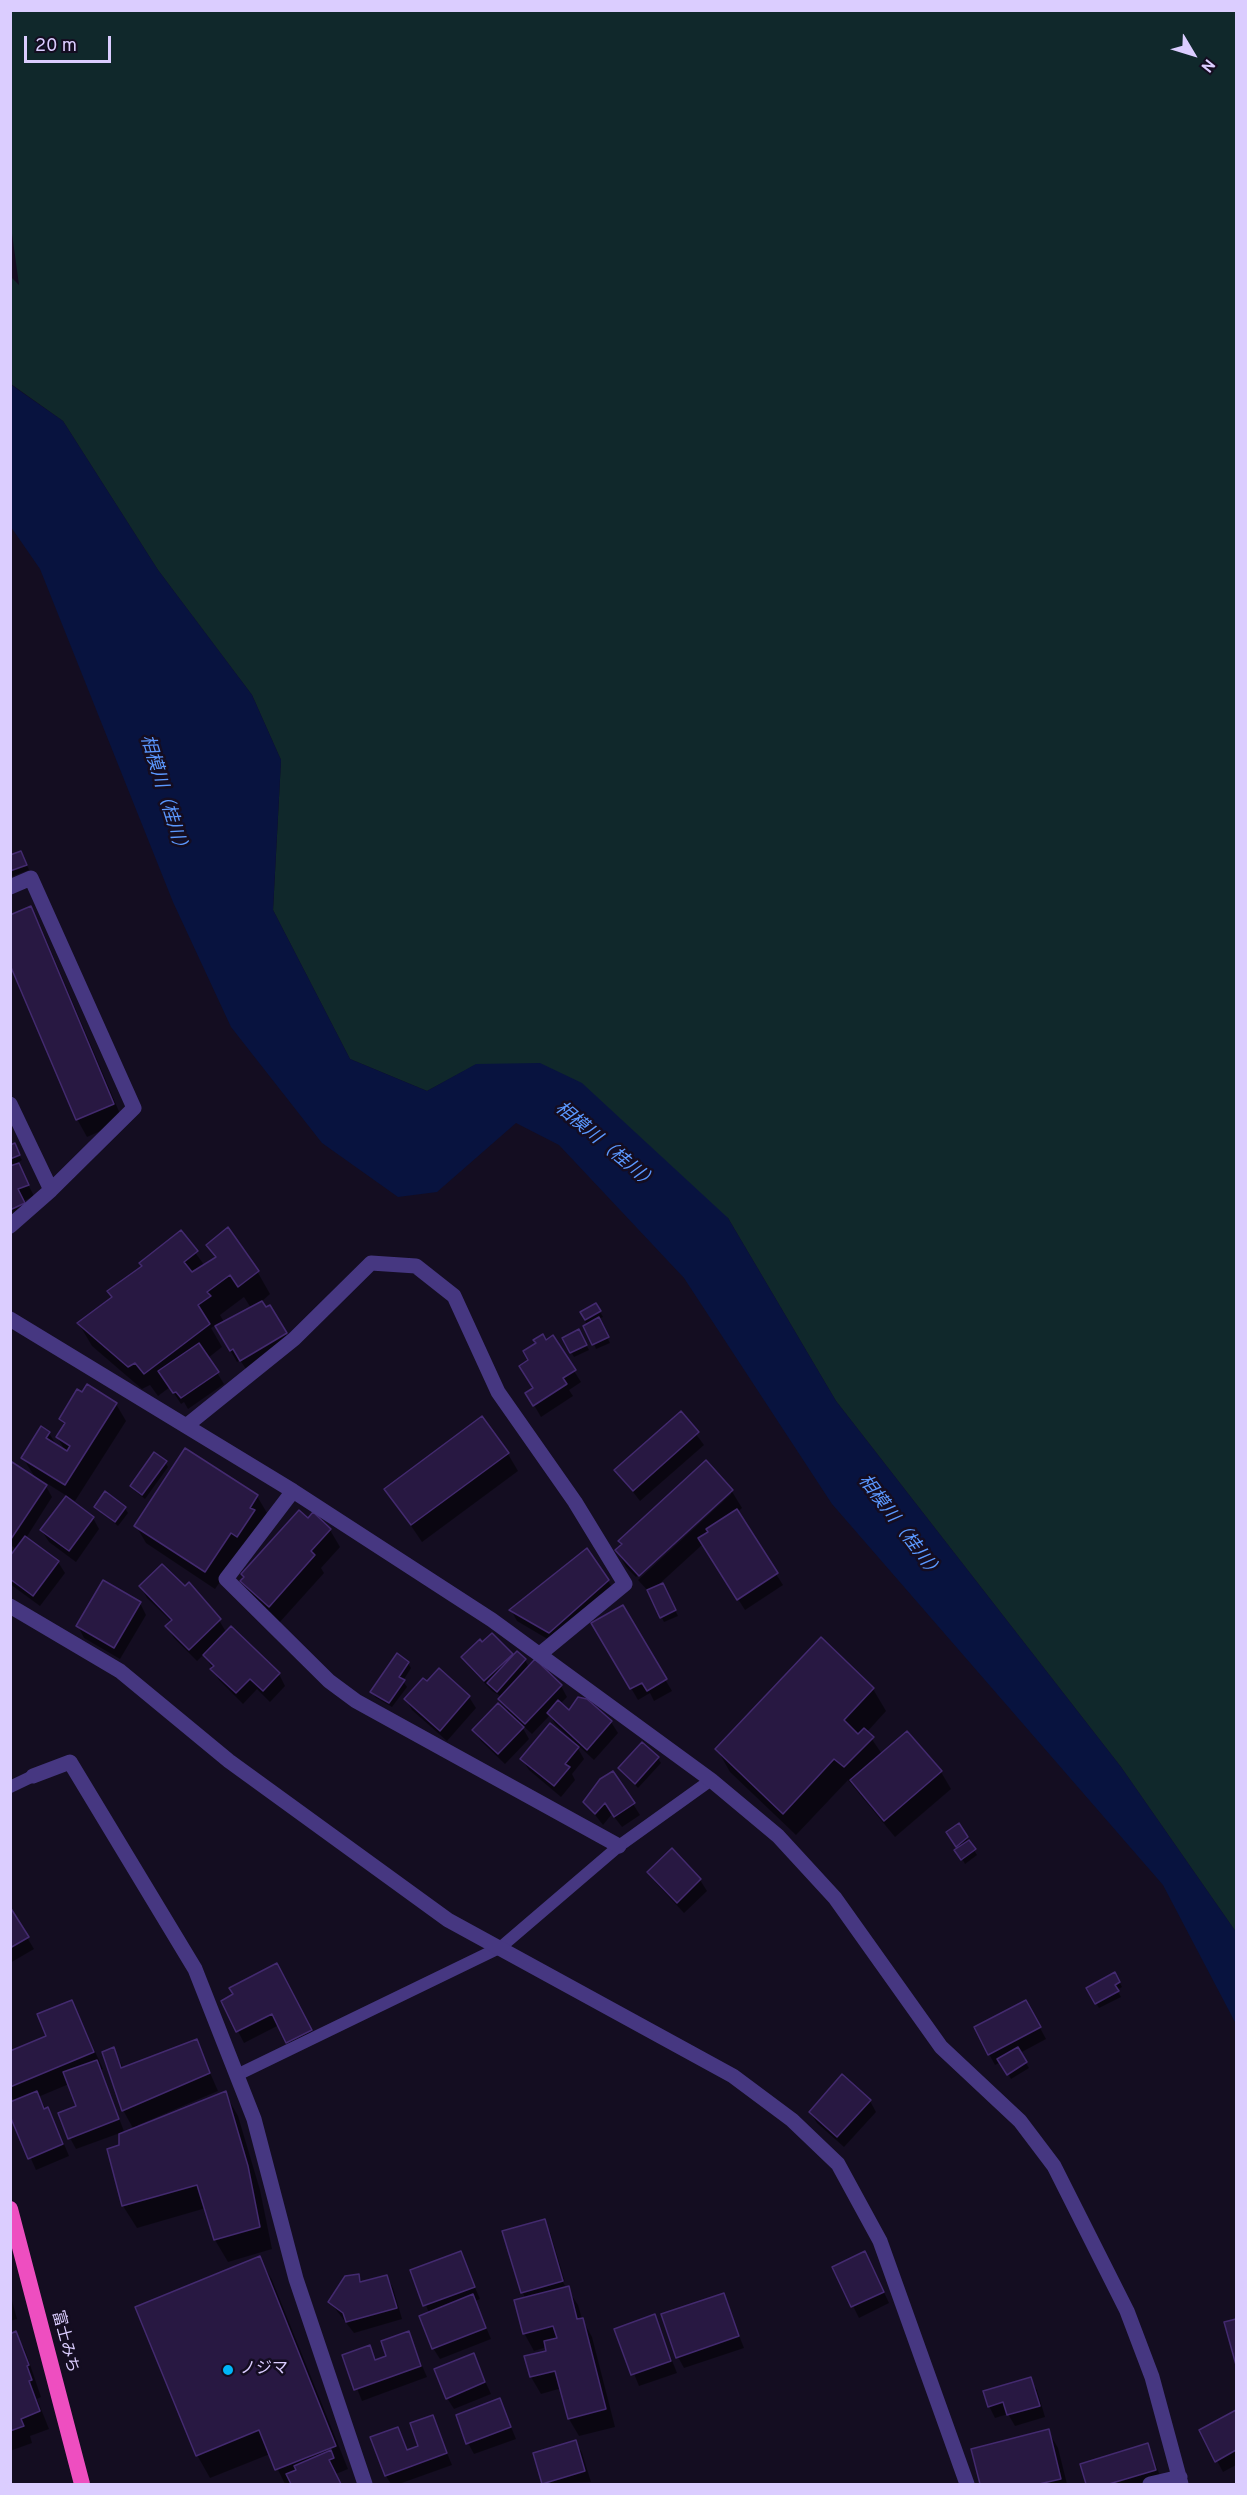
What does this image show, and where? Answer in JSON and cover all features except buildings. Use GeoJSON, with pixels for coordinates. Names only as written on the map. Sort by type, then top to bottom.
{"type":"FeatureCollection","features":[{"type":"Feature","properties":{"kind":"highway","name":"富士みち"},"geometry":{"type":"LineString","coordinates":[[10,2209],[82,2484]]}},
{"type":"Feature","properties":{"kind":"street"},"geometry":{"type":"LineString","coordinates":[[10,887],[31,878],[134,1108],[51,1190],[10,1226]]}},
{"type":"Feature","properties":{"kind":"street"},"geometry":{"type":"LineString","coordinates":[[10,1104],[51,1190]]}},
{"type":"Feature","properties":{"kind":"street"},"geometry":{"type":"LineString","coordinates":[[186,1426],[294,1339],[371,1263],[416,1266],[454,1296],[498,1392],[575,1502],[625,1584],[540,1654]]}},
{"type":"Feature","properties":{"kind":"street"},"geometry":{"type":"LineString","coordinates":[[10,1319],[293,1491],[492,1620],[711,1780],[778,1836],[835,1898],[941,2047],[1020,2121],[1054,2166],[1127,2311],[1152,2377],[1181,2481],[1150,2484]]}},
{"type":"Feature","properties":{"kind":"street"},"geometry":{"type":"LineString","coordinates":[[293,1491],[226,1579],[329,1682],[356,1701],[620,1846]]}},
{"type":"Feature","properties":{"kind":"street"},"geometry":{"type":"LineString","coordinates":[[10,1606],[120,1671],[229,1761],[448,1920],[733,2076],[792,2120],[838,2164],[880,2241],[967,2484]]}},
{"type":"Feature","properties":{"kind":"street"},"geometry":{"type":"LineString","coordinates":[[33,1776],[70,1762],[195,1969],[254,2119],[296,2279],[365,2484]]}},
{"type":"Feature","properties":{"kind":"lane"},"geometry":{"type":"LineString","coordinates":[[10,1787],[33,1776]]}},
{"type":"Feature","properties":{"kind":"lane"},"geometry":{"type":"LineString","coordinates":[[237,2075],[501,1947],[620,1846],[711,1780]]}},
{"type":"Feature","properties":{"kind":"green space"},"geometry":{"type":"Polygon","coordinates":[[[11,11],[1236,11],[1236,1932],[1121,1767],[836,1401],[728,1218],[477,1064],[427,1091],[350,1059],[273,910],[281,760],[252,695],[158,570],[63,421],[11,384],[10,276],[19,285],[10,219],[11,11]]]}},
{"type":"Feature","properties":{"kind":"water","name":"相模川（桂川）"},"geometry":{"type":"Polygon","coordinates":[[[10,384],[63,421],[158,570],[252,695],[281,760],[273,910],[350,1059],[427,1091],[476,1064],[540,1063],[582,1083],[728,1218],[836,1401],[1121,1767],[1236,1932],[1236,2024],[1163,1885],[832,1504],[684,1278],[559,1145],[516,1123],[437,1192],[398,1197],[322,1143],[231,1027],[173,902],[40,569],[11,527],[10,384]]]}},
{"type":"Feature","properties":{"kind":"place","name":"ノジマ"},"geometry":{"type":"Point","coordinates":[228,2370]}}]}
